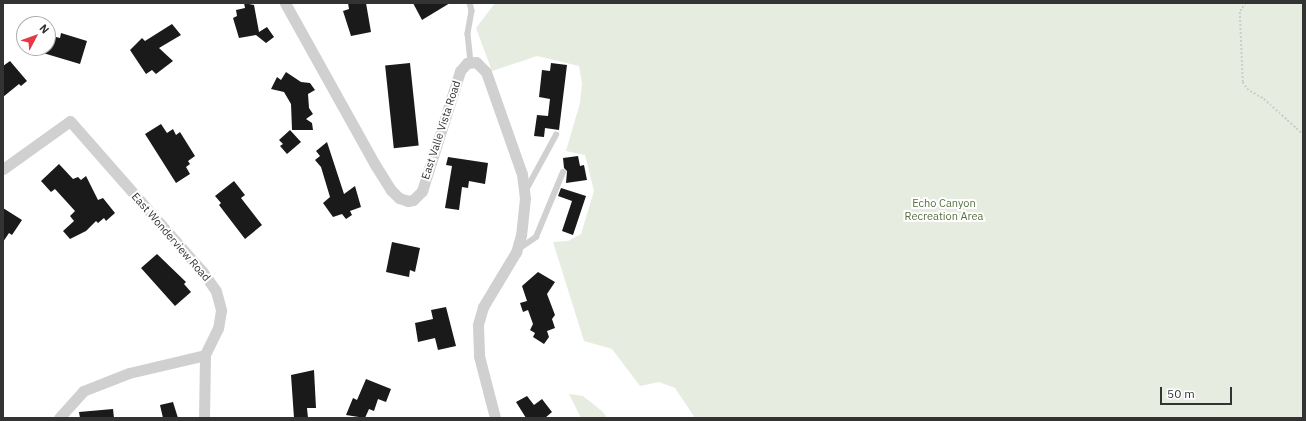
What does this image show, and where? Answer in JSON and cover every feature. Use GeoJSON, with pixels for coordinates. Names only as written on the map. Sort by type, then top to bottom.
{"type":"FeatureCollection","features":[{"type":"Feature","properties":{"kind":"street","name":"East Valle Vista Road"},"geometry":{"type":"LineString","coordinates":[[285,3],[374,163],[391,190],[399,198],[408,201],[412,200],[422,191],[460,71],[467,63],[471,63]]}},
{"type":"Feature","properties":{"kind":"street"},"geometry":{"type":"LineString","coordinates":[[471,63],[476,62],[486,72],[522,174],[524,194],[521,235],[516,252],[483,307],[478,325],[479,356],[495,418]]}},
{"type":"Feature","properties":{"kind":"street","name":"East Wonderview Road"},"geometry":{"type":"LineString","coordinates":[[4,165],[70,121],[202,271],[216,292],[220,316],[218,328],[205,355],[204,418]]}},
{"type":"Feature","properties":{"kind":"street"},"geometry":{"type":"LineString","coordinates":[[59,418],[82,391],[129,373],[205,355]]}},
{"type":"Feature","properties":{"kind":"lane"},"geometry":{"type":"LineString","coordinates":[[470,3],[472,11],[468,34],[471,63]]}},
{"type":"Feature","properties":{"kind":"lane"},"geometry":{"type":"LineString","coordinates":[[524,194],[534,181],[556,135]]}},
{"type":"Feature","properties":{"kind":"lane"},"geometry":{"type":"LineString","coordinates":[[516,252],[536,237],[563,172]]}},
{"type":"Feature","properties":{"kind":"path"},"geometry":{"type":"LineString","coordinates":[[1246,3],[1240,12],[1243,82],[1248,89],[1264,99],[1303,134]]}},
{"type":"Feature","properties":{"kind":"green space","name":"Echo Canyon Recreation Area"},"geometry":{"type":"Polygon","coordinates":[[[495,3],[1303,3],[1303,418],[695,418],[675,388],[659,382],[640,386],[612,349],[584,341],[553,242],[568,241],[581,234],[594,191],[585,155],[566,151],[580,103],[582,84],[579,66],[537,56],[492,71],[476,28],[495,3]]]}},
{"type":"Feature","properties":{"kind":"green space"},"geometry":{"type":"Polygon","coordinates":[[[569,394],[583,396],[603,412],[607,418],[581,418],[569,394]]]}},
{"type":"Feature","properties":{"kind":"building"},"geometry":{"type":"Polygon","coordinates":[[[244,3],[254,5],[259,32],[267,27],[274,37],[266,43],[256,35],[239,38],[233,18],[237,16],[236,10],[245,8],[244,3]]]}},
{"type":"Feature","properties":{"kind":"building"},"geometry":{"type":"Polygon","coordinates":[[[348,3],[366,3],[371,32],[351,36],[343,11],[349,9],[348,3]]]}},
{"type":"Feature","properties":{"kind":"building"},"geometry":{"type":"Polygon","coordinates":[[[413,3],[450,3],[422,20],[413,3]]]}},
{"type":"Feature","properties":{"kind":"building"},"geometry":{"type":"Polygon","coordinates":[[[172,24],[181,35],[159,48],[173,61],[156,74],[152,70],[146,74],[130,50],[142,38],[145,41],[172,24]]]}},
{"type":"Feature","properties":{"kind":"building"},"geometry":{"type":"Polygon","coordinates":[[[61,33],[87,41],[80,64],[53,56],[56,56],[56,37],[60,38],[61,33]]]}},
{"type":"Feature","properties":{"kind":"building"},"geometry":{"type":"Polygon","coordinates":[[[10,61],[27,81],[21,86],[19,84],[3,97],[3,66],[10,61]]]}},
{"type":"Feature","properties":{"kind":"building"},"geometry":{"type":"Polygon","coordinates":[[[410,63],[419,146],[394,148],[385,66],[410,63]]]}},
{"type":"Feature","properties":{"kind":"building"},"geometry":{"type":"Polygon","coordinates":[[[551,63],[567,65],[559,130],[545,128],[544,137],[534,136],[537,115],[548,116],[550,99],[539,97],[542,70],[550,71],[551,63]]]}},
{"type":"Feature","properties":{"kind":"building"},"geometry":{"type":"Polygon","coordinates":[[[286,72],[301,82],[310,83],[315,90],[308,94],[309,108],[313,114],[306,119],[312,123],[313,130],[292,130],[291,104],[284,92],[271,89],[277,77],[281,80],[286,72]]]}},
{"type":"Feature","properties":{"kind":"building"},"geometry":{"type":"Polygon","coordinates":[[[161,124],[167,133],[173,129],[176,135],[180,132],[195,156],[188,161],[190,164],[186,167],[190,174],[176,183],[145,134],[161,124]]]}},
{"type":"Feature","properties":{"kind":"building"},"geometry":{"type":"Polygon","coordinates":[[[290,130],[301,142],[287,154],[280,146],[283,144],[279,140],[290,130]]]}},
{"type":"Feature","properties":{"kind":"building"},"geometry":{"type":"Polygon","coordinates":[[[327,142],[344,194],[355,186],[361,207],[350,211],[352,215],[346,219],[342,214],[333,217],[323,203],[330,197],[321,167],[315,160],[320,156],[316,151],[327,142]]]}},
{"type":"Feature","properties":{"kind":"building"},"geometry":{"type":"Polygon","coordinates":[[[578,156],[580,166],[584,165],[587,180],[566,183],[567,171],[564,168],[563,158],[578,156]]]}},
{"type":"Feature","properties":{"kind":"building"},"geometry":{"type":"Polygon","coordinates":[[[448,157],[488,163],[485,184],[469,181],[468,188],[462,187],[459,210],[445,208],[452,166],[446,165],[448,157]]]}},
{"type":"Feature","properties":{"kind":"building"},"geometry":{"type":"Polygon","coordinates":[[[59,164],[73,179],[78,177],[81,180],[86,176],[98,200],[103,198],[115,213],[106,221],[104,218],[98,223],[96,221],[86,231],[70,239],[63,231],[74,221],[70,216],[75,211],[55,189],[51,192],[41,181],[59,164]]]}},
{"type":"Feature","properties":{"kind":"building"},"geometry":{"type":"Polygon","coordinates":[[[234,181],[245,195],[241,198],[262,225],[245,239],[219,205],[221,203],[215,196],[234,181]]]}},
{"type":"Feature","properties":{"kind":"building"},"geometry":{"type":"Polygon","coordinates":[[[561,188],[586,196],[573,235],[562,231],[572,201],[558,196],[561,188]]]}},
{"type":"Feature","properties":{"kind":"building"},"geometry":{"type":"Polygon","coordinates":[[[3,208],[22,220],[12,235],[9,233],[3,242],[3,208]]]}},
{"type":"Feature","properties":{"kind":"building"},"geometry":{"type":"Polygon","coordinates":[[[392,242],[420,248],[415,272],[410,270],[409,277],[386,272],[392,242]]]}},
{"type":"Feature","properties":{"kind":"building"},"geometry":{"type":"Polygon","coordinates":[[[157,254],[186,282],[184,284],[191,292],[175,306],[141,268],[157,254]]]}},
{"type":"Feature","properties":{"kind":"building"},"geometry":{"type":"Polygon","coordinates":[[[538,272],[555,282],[547,294],[555,315],[552,319],[555,328],[547,331],[549,337],[544,344],[533,337],[535,333],[530,330],[533,324],[528,310],[523,312],[520,303],[527,301],[522,286],[538,272]]]}},
{"type":"Feature","properties":{"kind":"building"},"geometry":{"type":"Polygon","coordinates":[[[446,307],[456,346],[438,350],[435,338],[418,342],[415,323],[433,319],[431,310],[446,307]]]}},
{"type":"Feature","properties":{"kind":"building"},"geometry":{"type":"Polygon","coordinates":[[[314,370],[316,408],[307,408],[308,418],[294,418],[291,375],[314,370]]]}},
{"type":"Feature","properties":{"kind":"building"},"geometry":{"type":"Polygon","coordinates":[[[366,379],[391,389],[386,402],[378,399],[374,411],[369,409],[365,418],[346,415],[353,398],[357,400],[366,379]]]}},
{"type":"Feature","properties":{"kind":"building"},"geometry":{"type":"Polygon","coordinates":[[[527,396],[534,405],[542,399],[552,412],[545,418],[526,418],[516,402],[527,396]]]}},
{"type":"Feature","properties":{"kind":"building"},"geometry":{"type":"Polygon","coordinates":[[[173,402],[178,418],[163,418],[160,405],[173,402]]]}},
{"type":"Feature","properties":{"kind":"building"},"geometry":{"type":"Polygon","coordinates":[[[113,409],[114,418],[80,418],[79,412],[113,409]]]}}]}
